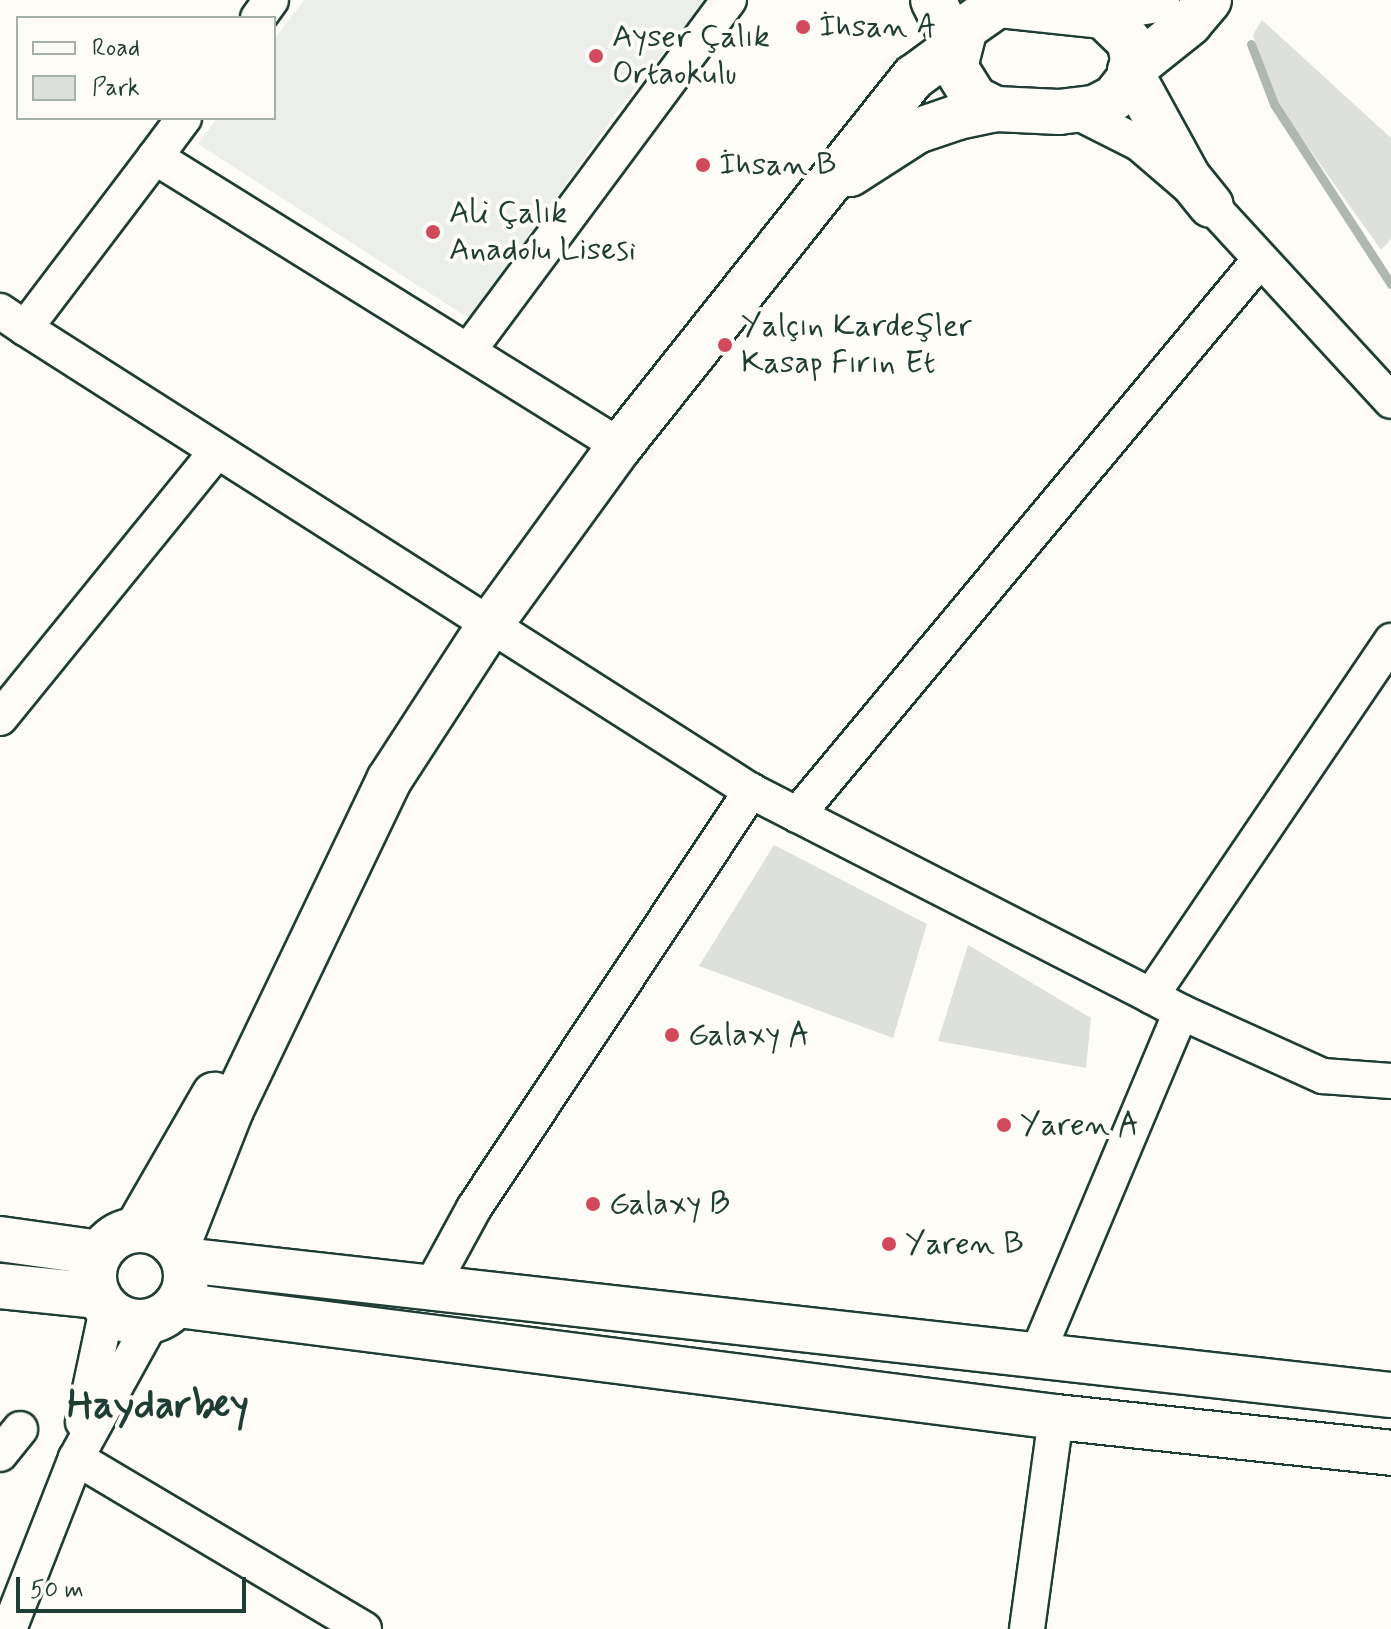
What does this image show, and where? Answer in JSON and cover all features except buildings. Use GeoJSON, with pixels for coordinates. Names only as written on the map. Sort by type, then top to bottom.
{"type":"FeatureCollection","features":[{"type":"Feature","properties":{"kind":"street"},"geometry":{"type":"LineString","coordinates":[[469,350],[729,0]]}},
{"type":"Feature","properties":{"kind":"street"},"geometry":{"type":"LineString","coordinates":[[933,0],[956,46]]}},
{"type":"Feature","properties":{"kind":"street"},"geometry":{"type":"LineString","coordinates":[[996,109],[974,98],[955,67],[956,46],[965,28],[992,3],[1083,12],[1157,0]]}},
{"type":"Feature","properties":{"kind":"street"},"geometry":{"type":"LineString","coordinates":[[829,181],[858,171],[917,131],[996,109],[1073,110],[1114,98],[1130,71],[1190,23],[1209,0]]}},
{"type":"Feature","properties":{"kind":"street"},"geometry":{"type":"LineString","coordinates":[[1083,12],[1118,26],[1129,41],[1130,71],[1188,177],[1258,262],[1391,401]]}},
{"type":"Feature","properties":{"kind":"street"},"geometry":{"type":"LineString","coordinates":[[9,1629],[76,1458],[186,1283],[181,1253],[231,1110],[325,922],[389,780],[489,626],[620,446],[914,77],[956,46]]}},
{"type":"Feature","properties":{"kind":"street"},"geometry":{"type":"LineString","coordinates":[[1073,110],[1140,144],[1211,205]]}},
{"type":"Feature","properties":{"kind":"street"},"geometry":{"type":"LineString","coordinates":[[183,120],[155,157],[13,320],[751,791],[1166,1004],[1323,1076],[1391,1081]]}},
{"type":"Feature","properties":{"kind":"street"},"geometry":{"type":"LineString","coordinates":[[155,157],[620,446]]}},
{"type":"Feature","properties":{"kind":"street"},"geometry":{"type":"LineString","coordinates":[[797,815],[1258,262]]}},
{"type":"Feature","properties":{"kind":"street"},"geometry":{"type":"LineString","coordinates":[[0,718],[217,451]]}},
{"type":"Feature","properties":{"kind":"street"},"geometry":{"type":"LineString","coordinates":[[1038,1352],[1166,1004],[1391,641]]}},
{"type":"Feature","properties":{"kind":"street"},"geometry":{"type":"LineString","coordinates":[[432,1285],[474,1208],[751,791]]}},
{"type":"Feature","properties":{"kind":"street"},"geometry":{"type":"LineString","coordinates":[[76,1458],[102,1303],[95,1267],[100,1253],[109,1241],[137,1229],[202,1114],[325,922]]}},
{"type":"Feature","properties":{"kind":"street"},"geometry":{"type":"LineString","coordinates":[[137,1229],[166,1237],[181,1253],[432,1285],[1038,1352],[1391,1395]]}},
{"type":"Feature","properties":{"kind":"street"},"geometry":{"type":"LineString","coordinates":[[0,1239],[100,1253]]}},
{"type":"Feature","properties":{"kind":"street"},"geometry":{"type":"LineString","coordinates":[[0,1286],[102,1303],[135,1323],[164,1314],[1391,1453]]}},
{"type":"Feature","properties":{"kind":"street"},"geometry":{"type":"LineString","coordinates":[[1027,1629],[1056,1417]]}},
{"type":"Feature","properties":{"kind":"street"},"geometry":{"type":"LineString","coordinates":[[76,1458],[364,1629]]}},
{"type":"Feature","properties":{"kind":"shaded area","name":"Ali Çalık Anadolu Lisesi"},"geometry":{"type":"Polygon","coordinates":[[[304,0],[705,0],[616,113],[470,319],[198,144],[216,120],[276,120],[276,37],[304,0]]]}},
{"type":"Feature","properties":{"kind":"green space"},"geometry":{"type":"Polygon","coordinates":[[[1262,20],[1391,138],[1391,239],[1381,250],[1276,102],[1253,35],[1262,20]]]}},
{"type":"Feature","properties":{"kind":"green space"},"geometry":{"type":"Polygon","coordinates":[[[774,845],[927,924],[893,1038],[699,966],[774,845]]]}},
{"type":"Feature","properties":{"kind":"green space"},"geometry":{"type":"Polygon","coordinates":[[[968,945],[1091,1018],[1086,1068],[938,1041],[968,945]]]}},
{"type":"Feature","properties":{"kind":"waterway"},"geometry":{"type":"LineString","coordinates":[[1251,44],[1274,104],[1391,284]]}},
{"type":"Feature","properties":{"kind":"place","name":"İhsan A"},"geometry":{"type":"Point","coordinates":[803,27]}},
{"type":"Feature","properties":{"kind":"place","name":"Ayser Çalık Ortaokulu"},"geometry":{"type":"Point","coordinates":[596,56]}},
{"type":"Feature","properties":{"kind":"place","name":"İhsan B"},"geometry":{"type":"Point","coordinates":[703,165]}},
{"type":"Feature","properties":{"kind":"place","name":"Ali Çalık Anadolu Lisesi"},"geometry":{"type":"Point","coordinates":[433,232]}},
{"type":"Feature","properties":{"kind":"place","name":"Yalçın Kardeşler Kasap Fırın Et"},"geometry":{"type":"Point","coordinates":[725,345]}},
{"type":"Feature","properties":{"kind":"place","name":"Galaxy A"},"geometry":{"type":"Point","coordinates":[672,1035]}},
{"type":"Feature","properties":{"kind":"place","name":"Yaren A"},"geometry":{"type":"Point","coordinates":[1004,1125]}},
{"type":"Feature","properties":{"kind":"place","name":"Galaxy B"},"geometry":{"type":"Point","coordinates":[593,1204]}},
{"type":"Feature","properties":{"kind":"place","name":"Yaren B"},"geometry":{"type":"Point","coordinates":[889,1244]}},
{"type":"Feature","properties":{"kind":"district","name":"Haydarbey"},"geometry":{"type":"Point","coordinates":[158,1406]}}]}
